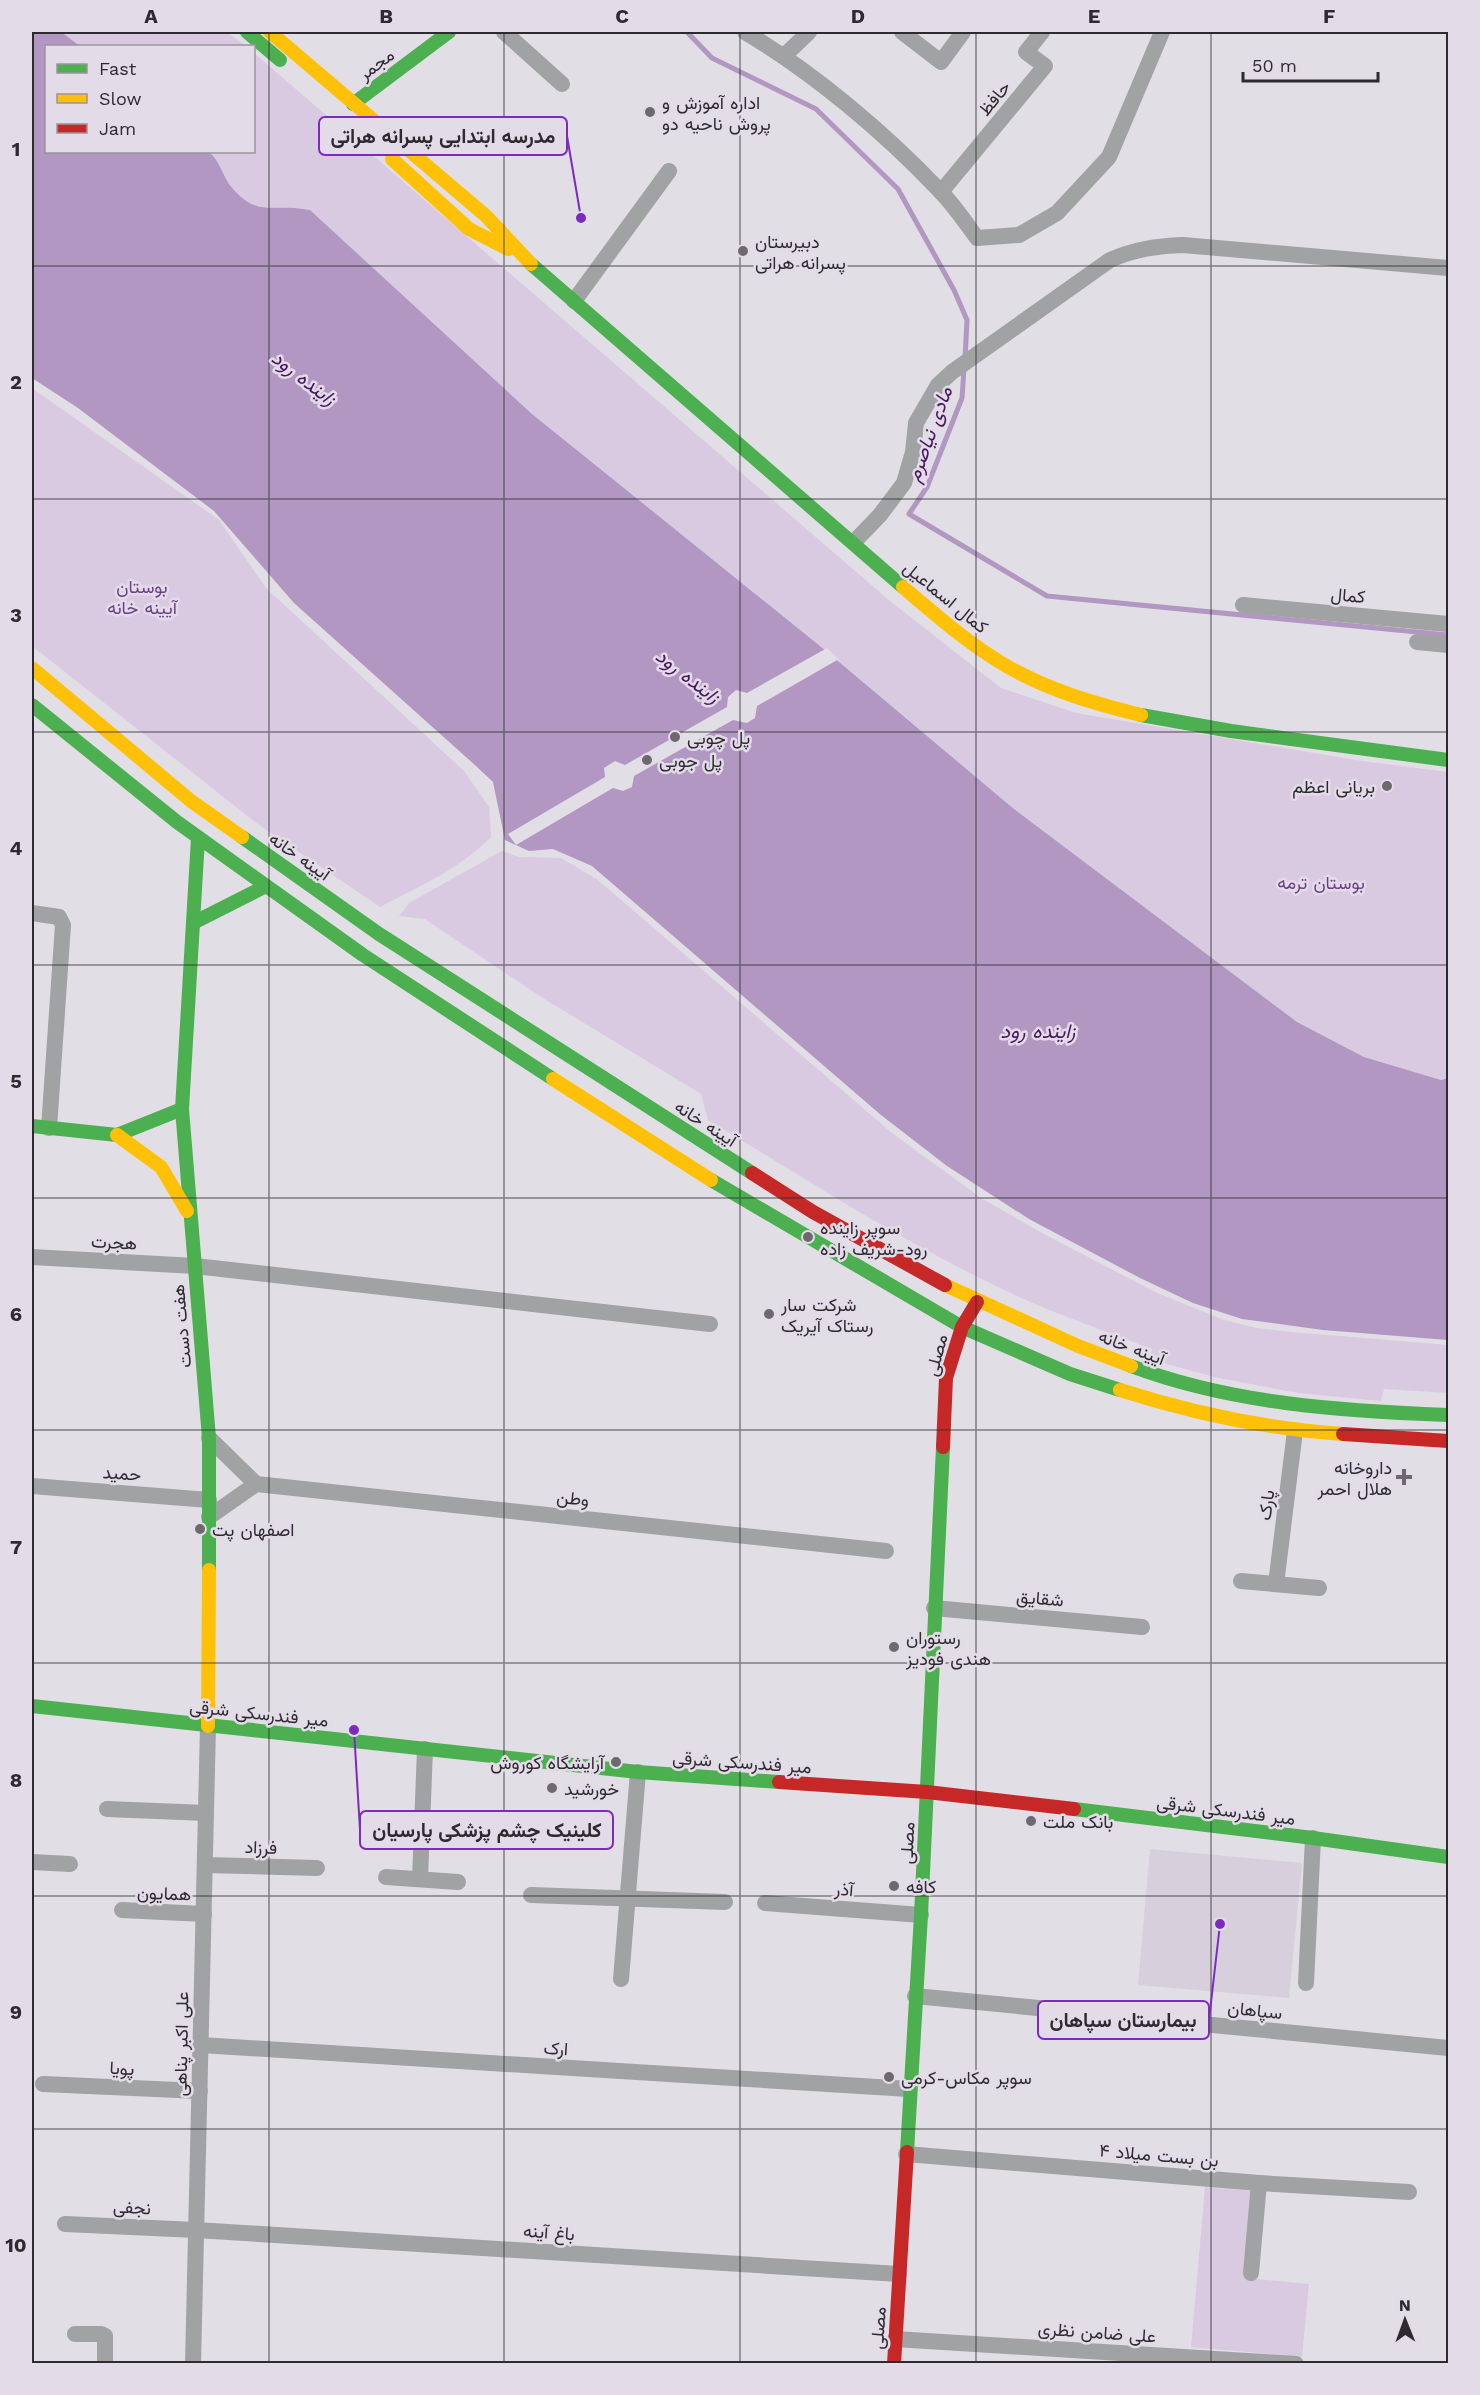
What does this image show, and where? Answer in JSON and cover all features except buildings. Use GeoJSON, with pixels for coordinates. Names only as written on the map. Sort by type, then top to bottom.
{"type":"FeatureCollection","features":[{"type":"Feature","properties":{"kind":"main road"},"geometry":{"type":"LineString","coordinates":[[247,32],[291,69]]}},
{"type":"Feature","properties":{"kind":"main road","name":"کمال اسماعیل"},"geometry":{"type":"LineString","coordinates":[[270,32],[486,216],[522,256],[854,542],[915,598],[1002,663],[1034,680],[1069,694],[1122,711],[1180,724],[1449,760]]}},
{"type":"Feature","properties":{"kind":"main road","name":"مجمر"},"geometry":{"type":"LineString","coordinates":[[353,104],[449,32]]}},
{"type":"Feature","properties":{"kind":"main road","name":"کمال اسماعیل"},"geometry":{"type":"LineString","coordinates":[[385,152],[468,229],[522,256]]}},
{"type":"Feature","properties":{"kind":"main road","name":"آیینه خانه"},"geometry":{"type":"LineString","coordinates":[[32,668],[191,801],[380,934],[813,1212],[977,1302],[1078,1346],[1171,1381],[1288,1404],[1449,1415]]}},
{"type":"Feature","properties":{"kind":"main road"},"geometry":{"type":"LineString","coordinates":[[32,705],[198,838],[363,955],[682,1163],[962,1327],[1070,1374],[1174,1407],[1294,1431],[1449,1442]]}},
{"type":"Feature","properties":{"kind":"main road","name":"هفت دست"},"geometry":{"type":"LineString","coordinates":[[198,838],[182,1109],[209,1438],[208,1726]]}},
{"type":"Feature","properties":{"kind":"main road"},"geometry":{"type":"LineString","coordinates":[[193,923],[267,886]]}},
{"type":"Feature","properties":{"kind":"main road"},"geometry":{"type":"LineString","coordinates":[[32,1126],[117,1135],[182,1109]]}},
{"type":"Feature","properties":{"kind":"main road"},"geometry":{"type":"LineString","coordinates":[[117,1135],[162,1167],[191,1216]]}},
{"type":"Feature","properties":{"kind":"main road","name":"مصلی"},"geometry":{"type":"LineString","coordinates":[[894,2364],[921,1915],[946,1378],[962,1327],[977,1302]]}},
{"type":"Feature","properties":{"kind":"main road","name":"میر فندرسکی شرقی"},"geometry":{"type":"LineString","coordinates":[[32,1706],[638,1772],[927,1792],[1313,1838],[1449,1857]]}},
{"type":"Feature","properties":{"kind":"street"},"geometry":{"type":"LineString","coordinates":[[504,32],[562,84]]}},
{"type":"Feature","properties":{"kind":"street"},"geometry":{"type":"LineString","coordinates":[[745,32],[785,55],[884,137],[941,192],[977,238],[1019,235],[1057,213],[1109,157],[1162,32]]}},
{"type":"Feature","properties":{"kind":"street"},"geometry":{"type":"LineString","coordinates":[[785,55],[809,32]]}},
{"type":"Feature","properties":{"kind":"street"},"geometry":{"type":"LineString","coordinates":[[902,32],[941,62],[963,32]]}},
{"type":"Feature","properties":{"kind":"street","name":"حافظ"},"geometry":{"type":"LineString","coordinates":[[941,192],[1045,66],[1026,52],[1042,32]]}},
{"type":"Feature","properties":{"kind":"street"},"geometry":{"type":"LineString","coordinates":[[574,301],[669,171]]}},
{"type":"Feature","properties":{"kind":"street"},"geometry":{"type":"LineString","coordinates":[[854,542],[880,515],[904,483],[913,452],[916,423],[938,385],[965,363],[1110,260],[1129,252],[1154,246],[1183,245],[1449,268]]}},
{"type":"Feature","properties":{"kind":"street","name":"کمال"},"geometry":{"type":"LineString","coordinates":[[1243,605],[1449,624]]}},
{"type":"Feature","properties":{"kind":"street"},"geometry":{"type":"LineString","coordinates":[[1417,642],[1449,645]]}},
{"type":"Feature","properties":{"kind":"street"},"geometry":{"type":"LineString","coordinates":[[32,913],[59,917],[63,925],[49,1128]]}},
{"type":"Feature","properties":{"kind":"street","name":"هجرت"},"geometry":{"type":"LineString","coordinates":[[32,1257],[195,1266]]}},
{"type":"Feature","properties":{"kind":"street"},"geometry":{"type":"LineString","coordinates":[[195,1266],[711,1324]]}},
{"type":"Feature","properties":{"kind":"street","name":"پارک"},"geometry":{"type":"LineString","coordinates":[[1276,1584],[1294,1431]]}},
{"type":"Feature","properties":{"kind":"street"},"geometry":{"type":"LineString","coordinates":[[209,1438],[256,1484],[209,1508]]}},
{"type":"Feature","properties":{"kind":"street","name":"وطن"},"geometry":{"type":"LineString","coordinates":[[256,1484],[886,1551]]}},
{"type":"Feature","properties":{"kind":"street","name":"حمید"},"geometry":{"type":"LineString","coordinates":[[32,1486],[209,1508]]}},
{"type":"Feature","properties":{"kind":"street"},"geometry":{"type":"LineString","coordinates":[[1241,1581],[1320,1588]]}},
{"type":"Feature","properties":{"kind":"street","name":"شقایق"},"geometry":{"type":"LineString","coordinates":[[934,1608],[1142,1627]]}},
{"type":"Feature","properties":{"kind":"street","name":"علی اکبر پناهی"},"geometry":{"type":"LineString","coordinates":[[193,2364],[208,1726]]}},
{"type":"Feature","properties":{"kind":"street"},"geometry":{"type":"LineString","coordinates":[[420,1879],[425,1749]]}},
{"type":"Feature","properties":{"kind":"street"},"geometry":{"type":"LineString","coordinates":[[621,1979],[638,1772]]}},
{"type":"Feature","properties":{"kind":"street"},"geometry":{"type":"LineString","coordinates":[[107,1809],[206,1813]]}},
{"type":"Feature","properties":{"kind":"street"},"geometry":{"type":"LineString","coordinates":[[1306,1983],[1313,1838]]}},
{"type":"Feature","properties":{"kind":"street"},"geometry":{"type":"LineString","coordinates":[[32,1862],[70,1864]]}},
{"type":"Feature","properties":{"kind":"street","name":"فرزاد"},"geometry":{"type":"LineString","coordinates":[[205,1864],[317,1868]]}},
{"type":"Feature","properties":{"kind":"street"},"geometry":{"type":"LineString","coordinates":[[386,1877],[458,1882]]}},
{"type":"Feature","properties":{"kind":"street"},"geometry":{"type":"LineString","coordinates":[[531,1895],[725,1902]]}},
{"type":"Feature","properties":{"kind":"street","name":"آذر"},"geometry":{"type":"LineString","coordinates":[[765,1902],[921,1915]]}},
{"type":"Feature","properties":{"kind":"street","name":"همایون"},"geometry":{"type":"LineString","coordinates":[[122,1910],[204,1914]]}},
{"type":"Feature","properties":{"kind":"street","name":"سپاهان"},"geometry":{"type":"LineString","coordinates":[[915,1996],[1449,2048]]}},
{"type":"Feature","properties":{"kind":"street","name":"ارک"},"geometry":{"type":"LineString","coordinates":[[201,2045],[909,2089]]}},
{"type":"Feature","properties":{"kind":"street","name":"پویا"},"geometry":{"type":"LineString","coordinates":[[43,2084],[200,2091]]}},
{"type":"Feature","properties":{"kind":"street","name":"بن بست میلاد ۴"},"geometry":{"type":"LineString","coordinates":[[906,2154],[1259,2183],[1409,2192]]}},
{"type":"Feature","properties":{"kind":"street"},"geometry":{"type":"LineString","coordinates":[[1251,2273],[1259,2183]]}},
{"type":"Feature","properties":{"kind":"street","name":"نجفی"},"geometry":{"type":"LineString","coordinates":[[65,2224],[196,2230]]}},
{"type":"Feature","properties":{"kind":"street","name":"باغ آینه"},"geometry":{"type":"LineString","coordinates":[[196,2230],[899,2274]]}},
{"type":"Feature","properties":{"kind":"street"},"geometry":{"type":"LineString","coordinates":[[75,2334],[105,2336],[105,2364]]}},
{"type":"Feature","properties":{"kind":"street","name":"علی ضامن نظری"},"geometry":{"type":"LineString","coordinates":[[895,2339],[1190,2360],[1296,2364]]}},
{"type":"Feature","properties":{"kind":"shaded area"},"geometry":{"type":"Polygon","coordinates":[[[1150,1849],[1302,1863],[1289,1998],[1138,1985],[1150,1849]]]}},
{"type":"Feature","properties":{"kind":"green space"},"geometry":{"type":"Polygon","coordinates":[[[61,32],[227,32],[245,45],[79,45],[61,32]]]}},
{"type":"Feature","properties":{"kind":"green space","name":"بوستان ترمه"},"geometry":{"type":"Polygon","coordinates":[[[255,54],[890,601],[1001,688],[1076,713],[1362,761],[1448,772],[1448,1078],[1441,1080],[1364,1057],[1297,1022],[1014,809],[820,646],[532,414],[310,210],[266,208],[248,202],[229,184],[210,153],[255,153],[255,54]]]}},
{"type":"Feature","properties":{"kind":"green space","name":"بوستان آیینه خانه"},"geometry":{"type":"Polygon","coordinates":[[[32,388],[219,520],[266,588],[464,771],[489,807],[491,837],[453,867],[380,907],[259,825],[32,646],[32,388]]]}},
{"type":"Feature","properties":{"kind":"green space"},"geometry":{"type":"Polygon","coordinates":[[[502,851],[519,857],[561,858],[598,880],[892,1133],[981,1198],[1155,1292],[1224,1320],[1257,1328],[1292,1332],[1448,1345],[1448,1393],[1384,1389],[1381,1401],[1298,1393],[1214,1377],[1149,1359],[1152,1349],[1034,1304],[922,1248],[708,1120],[701,1094],[538,995],[425,919],[399,916],[409,903],[502,851]]]}},
{"type":"Feature","properties":{"kind":"green space"},"geometry":{"type":"Polygon","coordinates":[[[1205,2187],[1253,2191],[1246,2278],[1309,2284],[1302,2357],[1191,2347],[1205,2187]]]}},
{"type":"Feature","properties":{"kind":"water","name":"زاینده رود"},"geometry":{"type":"Polygon","coordinates":[[[32,32],[61,32],[79,45],[45,45],[45,153],[210,153],[229,184],[248,202],[257,206],[310,210],[532,414],[820,646],[1014,809],[1297,1022],[1364,1057],[1441,1080],[1448,1078],[1448,1340],[1323,1330],[1242,1319],[1193,1303],[1140,1278],[1029,1219],[947,1166],[881,1115],[592,866],[553,849],[529,851],[505,840],[493,782],[294,603],[214,511],[78,408],[32,378],[32,32]]]}},
{"type":"Feature","properties":{"kind":"pier","name":"پل چوبی"},"geometry":{"type":"Polygon","coordinates":[[[827,648],[839,659],[757,706],[755,718],[747,723],[733,720],[634,776],[632,787],[623,791],[613,788],[516,845],[508,834],[605,777],[604,768],[615,761],[625,765],[727,707],[728,697],[736,690],[747,693],[827,648]]]}},
{"type":"Feature","properties":{"kind":"waterway","name":"مادی نیاصرم"},"geometry":{"type":"LineString","coordinates":[[687,32],[712,58],[816,109],[898,189],[954,290],[967,320],[965,359]]}},
{"type":"Feature","properties":{"kind":"waterway","name":"مادی نیاصرم"},"geometry":{"type":"LineString","coordinates":[[964,369],[962,398],[927,487],[909,514],[1047,596],[1448,635]]}},
{"type":"Feature","properties":{"kind":"traffic: fast"},"geometry":{"type":"LineString","coordinates":[[247,32],[280,60]]}},
{"type":"Feature","properties":{"kind":"traffic: fast"},"geometry":{"type":"LineString","coordinates":[[353,104],[449,32]]}},
{"type":"Feature","properties":{"kind":"traffic: fast"},"geometry":{"type":"LineString","coordinates":[[531,264],[903,587]]}},
{"type":"Feature","properties":{"kind":"traffic: fast"},"geometry":{"type":"LineString","coordinates":[[32,705],[177,822],[363,955],[553,1079]]}},
{"type":"Feature","properties":{"kind":"traffic: fast"},"geometry":{"type":"LineString","coordinates":[[1141,715],[1231,731],[1448,760]]}},
{"type":"Feature","properties":{"kind":"traffic: fast"},"geometry":{"type":"LineString","coordinates":[[242,837],[379,934],[752,1173]]}},
{"type":"Feature","properties":{"kind":"traffic: fast"},"geometry":{"type":"LineString","coordinates":[[198,838],[182,1109],[209,1438],[209,1570]]}},
{"type":"Feature","properties":{"kind":"traffic: fast"},"geometry":{"type":"LineString","coordinates":[[193,923],[266,886]]}},
{"type":"Feature","properties":{"kind":"traffic: fast"},"geometry":{"type":"LineString","coordinates":[[32,1126],[117,1135],[182,1109]]}},
{"type":"Feature","properties":{"kind":"traffic: fast"},"geometry":{"type":"LineString","coordinates":[[711,1180],[962,1327],[1070,1374],[1120,1390]]}},
{"type":"Feature","properties":{"kind":"traffic: fast"},"geometry":{"type":"LineString","coordinates":[[1131,1366],[1169,1379],[1248,1397],[1328,1408],[1448,1415]]}},
{"type":"Feature","properties":{"kind":"traffic: fast"},"geometry":{"type":"LineString","coordinates":[[907,2152],[921,1915],[943,1447]]}},
{"type":"Feature","properties":{"kind":"traffic: fast"},"geometry":{"type":"LineString","coordinates":[[32,1706],[638,1772],[779,1782]]}},
{"type":"Feature","properties":{"kind":"traffic: fast"},"geometry":{"type":"LineString","coordinates":[[1074,1809],[1448,1857]]}},
{"type":"Feature","properties":{"kind":"traffic: slow"},"geometry":{"type":"LineString","coordinates":[[270,32],[486,216],[531,264]]}},
{"type":"Feature","properties":{"kind":"traffic: slow"},"geometry":{"type":"LineString","coordinates":[[392,159],[469,229],[508,249]]}},
{"type":"Feature","properties":{"kind":"traffic: slow"},"geometry":{"type":"LineString","coordinates":[[903,587],[968,640],[1010,668],[1041,684],[1074,696],[1141,715]]}},
{"type":"Feature","properties":{"kind":"traffic: slow"},"geometry":{"type":"LineString","coordinates":[[32,668],[191,801],[242,837]]}},
{"type":"Feature","properties":{"kind":"traffic: slow"},"geometry":{"type":"LineString","coordinates":[[553,1079],[711,1180]]}},
{"type":"Feature","properties":{"kind":"traffic: slow"},"geometry":{"type":"LineString","coordinates":[[117,1135],[161,1167],[187,1211]]}},
{"type":"Feature","properties":{"kind":"traffic: slow"},"geometry":{"type":"LineString","coordinates":[[945,1285],[1078,1346],[1131,1366]]}},
{"type":"Feature","properties":{"kind":"traffic: slow"},"geometry":{"type":"LineString","coordinates":[[1120,1390],[1230,1419],[1343,1434]]}},
{"type":"Feature","properties":{"kind":"traffic: slow"},"geometry":{"type":"LineString","coordinates":[[208,1726],[209,1570]]}},
{"type":"Feature","properties":{"kind":"traffic: jam"},"geometry":{"type":"LineString","coordinates":[[752,1173],[813,1212],[945,1285]]}},
{"type":"Feature","properties":{"kind":"traffic: jam"},"geometry":{"type":"LineString","coordinates":[[943,1447],[946,1378],[962,1327],[977,1302]]}},
{"type":"Feature","properties":{"kind":"traffic: jam"},"geometry":{"type":"LineString","coordinates":[[1343,1434],[1448,1441]]}},
{"type":"Feature","properties":{"kind":"traffic: jam"},"geometry":{"type":"LineString","coordinates":[[779,1782],[927,1792],[1074,1809]]}},
{"type":"Feature","properties":{"kind":"traffic: jam"},"geometry":{"type":"LineString","coordinates":[[894,2364],[907,2152]]}},
{"type":"Feature","properties":{"kind":"place","name":"اداره آموزش و پروش ناحیه دو"},"geometry":{"type":"Point","coordinates":[650,112]}},
{"type":"Feature","properties":{"kind":"place","name":"مدرسه ابتدایی پسرانه هراتی"},"geometry":{"type":"Point","coordinates":[581,218]}},
{"type":"Feature","properties":{"kind":"place","name":"دبیرستان پسرانه هراتی"},"geometry":{"type":"Point","coordinates":[743,251]}},
{"type":"Feature","properties":{"kind":"place","name":"پل چوبی"},"geometry":{"type":"Point","coordinates":[675,737]}},
{"type":"Feature","properties":{"kind":"place","name":"پل جوبی"},"geometry":{"type":"Point","coordinates":[647,760]}},
{"type":"Feature","properties":{"kind":"place","name":"بریانی اعظم"},"geometry":{"type":"Point","coordinates":[1387,786]}},
{"type":"Feature","properties":{"kind":"place","name":"سوپر زاینده رود-شریف زاده"},"geometry":{"type":"Point","coordinates":[808,1237]}},
{"type":"Feature","properties":{"kind":"place","name":"شرکت سار رستاک آیریک"},"geometry":{"type":"Point","coordinates":[769,1314]}},
{"type":"Feature","properties":{"kind":"place","name":"داروخانه هلال احمر"},"geometry":{"type":"Point","coordinates":[1404,1477]}},
{"type":"Feature","properties":{"kind":"place","name":"اصفهان پت"},"geometry":{"type":"Point","coordinates":[200,1529]}},
{"type":"Feature","properties":{"kind":"place","name":"رستوران هندی فودیز"},"geometry":{"type":"Point","coordinates":[894,1647]}},
{"type":"Feature","properties":{"kind":"place","name":"کلینیک چشم پزشکی پارسیان"},"geometry":{"type":"Point","coordinates":[354,1730]}},
{"type":"Feature","properties":{"kind":"place","name":"آرایشگاه کوروش"},"geometry":{"type":"Point","coordinates":[616,1762]}},
{"type":"Feature","properties":{"kind":"place","name":"خورشید"},"geometry":{"type":"Point","coordinates":[552,1788]}},
{"type":"Feature","properties":{"kind":"place","name":"بانک ملت"},"geometry":{"type":"Point","coordinates":[1031,1821]}},
{"type":"Feature","properties":{"kind":"place","name":"کافه"},"geometry":{"type":"Point","coordinates":[894,1886]}},
{"type":"Feature","properties":{"kind":"place","name":"بیمارستان سپاهان"},"geometry":{"type":"Point","coordinates":[1220,1924]}},
{"type":"Feature","properties":{"kind":"place","name":"سوپر مکاس-کرمی"},"geometry":{"type":"Point","coordinates":[889,2077]}}]}
